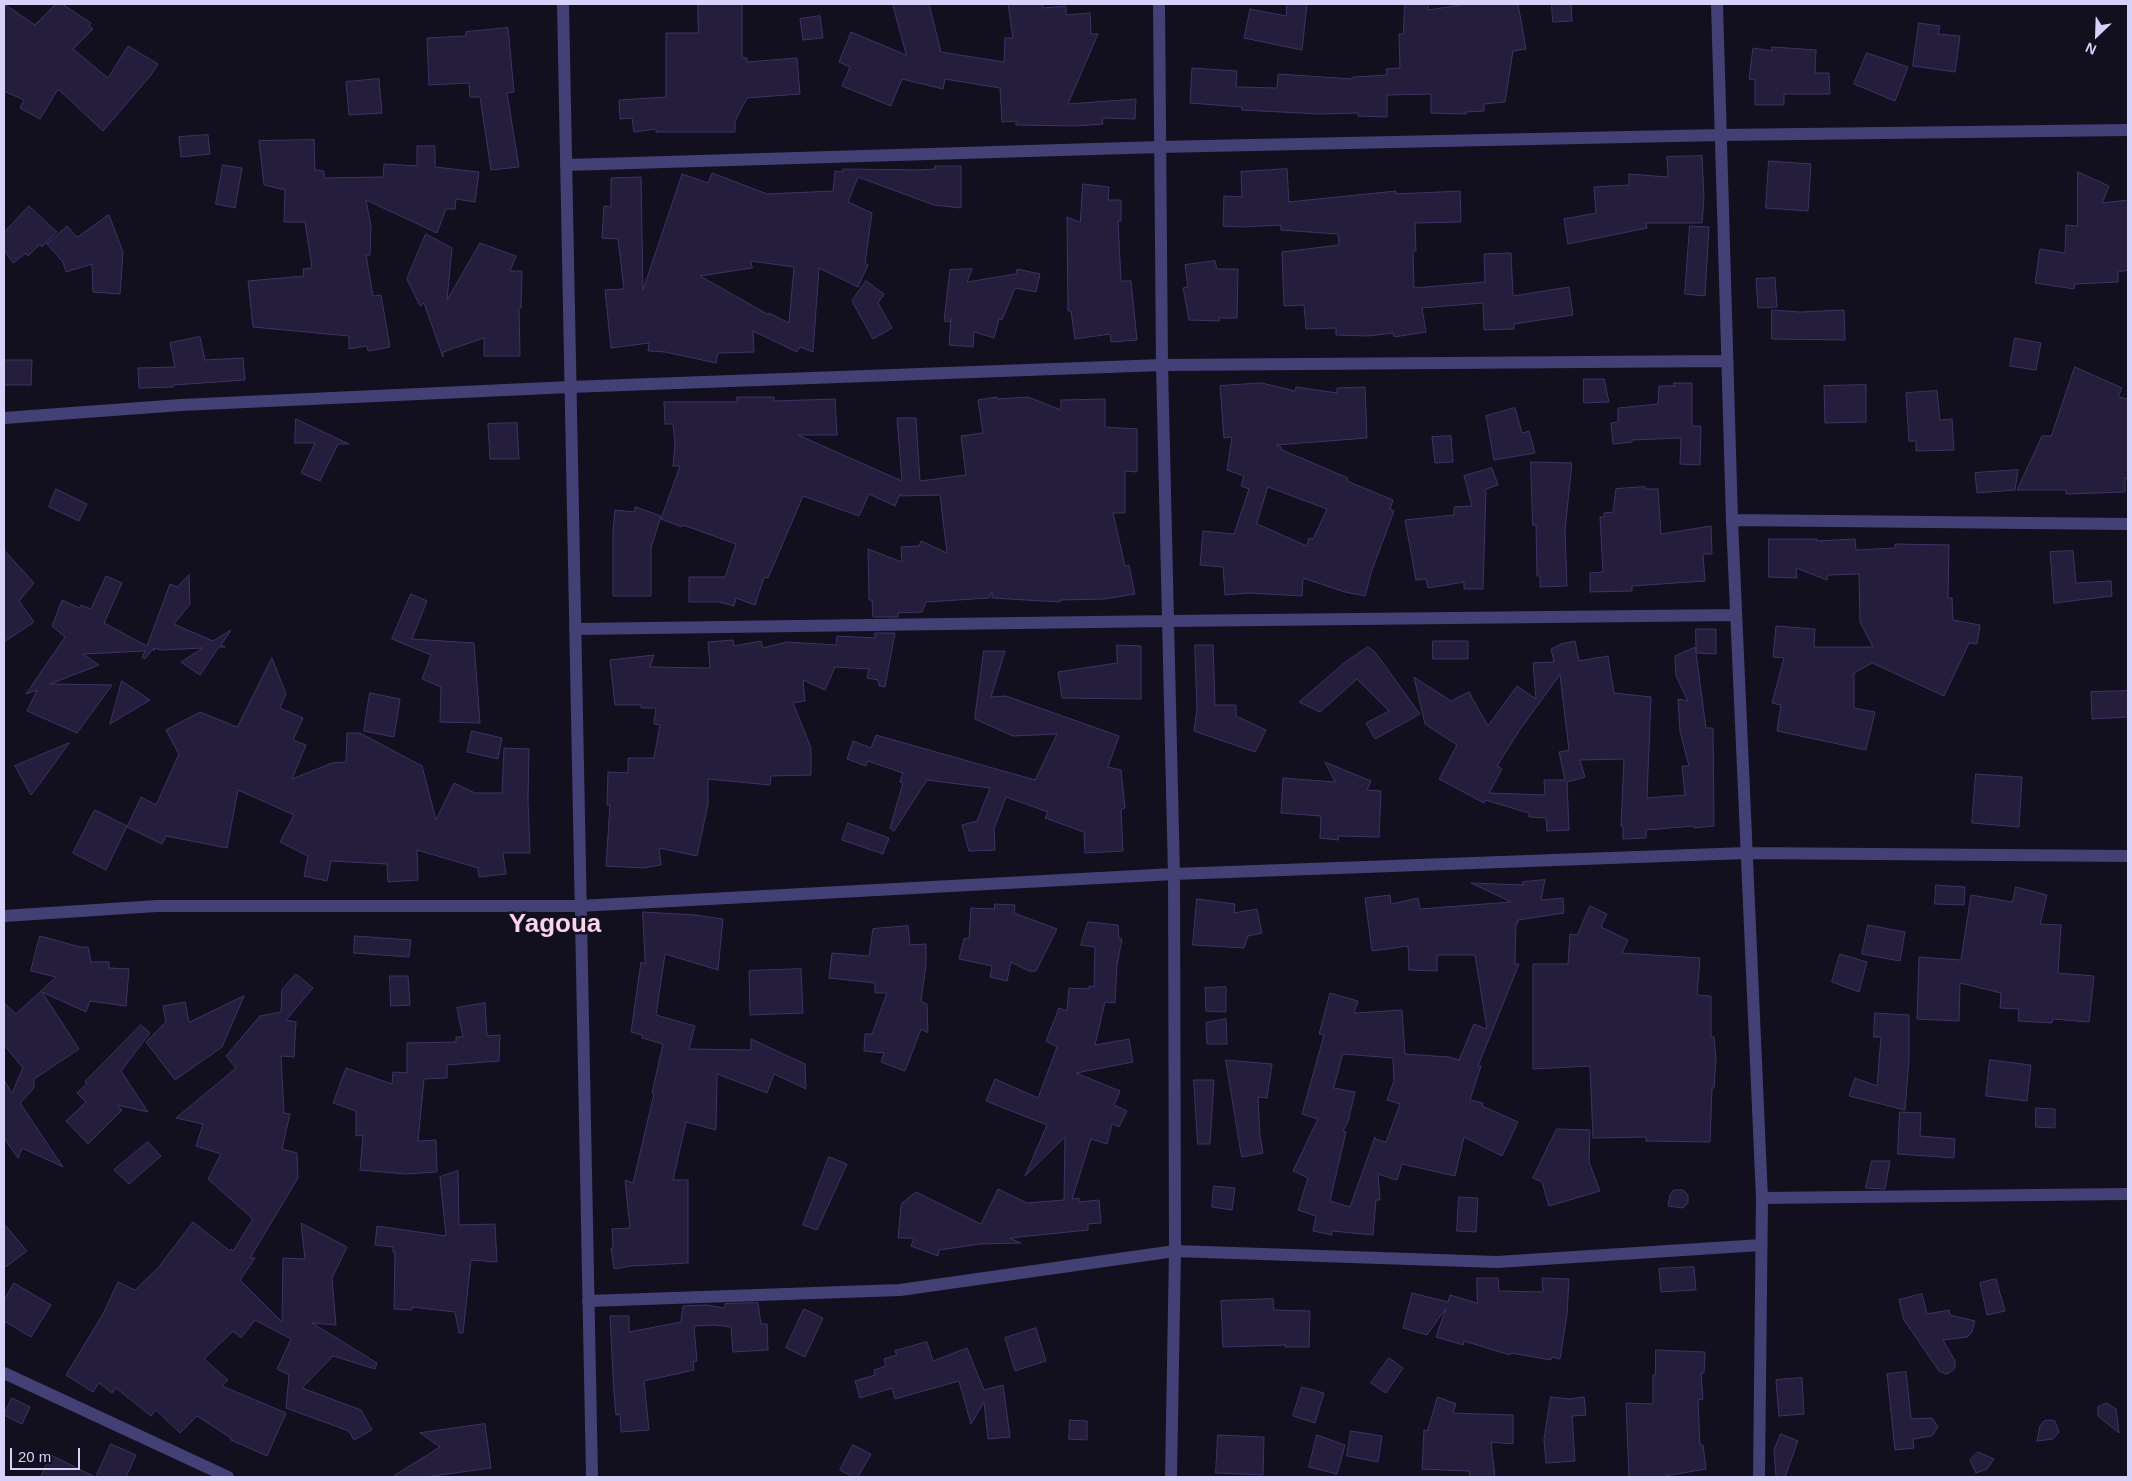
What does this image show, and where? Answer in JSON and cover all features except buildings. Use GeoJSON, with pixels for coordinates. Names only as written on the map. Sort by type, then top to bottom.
{"type":"FeatureCollection","features":[{"type":"Feature","properties":{"kind":"street"},"geometry":{"type":"LineString","coordinates":[[563,4],[579,906],[592,1477]]}},
{"type":"Feature","properties":{"kind":"street"},"geometry":{"type":"LineString","coordinates":[[1159,4],[1162,365],[1174,874],[1175,1251],[1171,1477]]}},
{"type":"Feature","properties":{"kind":"street"},"geometry":{"type":"LineString","coordinates":[[1717,4],[1732,520],[1762,1198],[1759,1477]]}},
{"type":"Feature","properties":{"kind":"street"},"geometry":{"type":"LineString","coordinates":[[566,165],[1160,147],[2128,130]]}},
{"type":"Feature","properties":{"kind":"street"},"geometry":{"type":"LineString","coordinates":[[4,418],[181,405],[570,387],[1162,365],[1727,361]]}},
{"type":"Feature","properties":{"kind":"street"},"geometry":{"type":"LineString","coordinates":[[1732,520],[2128,524]]}},
{"type":"Feature","properties":{"kind":"street"},"geometry":{"type":"LineString","coordinates":[[575,629],[1736,616]]}},
{"type":"Feature","properties":{"kind":"street"},"geometry":{"type":"LineString","coordinates":[[4,916],[157,906],[579,906],[1174,874],[1746,853],[2128,856]]}},
{"type":"Feature","properties":{"kind":"street"},"geometry":{"type":"LineString","coordinates":[[1762,1198],[2128,1194]]}},
{"type":"Feature","properties":{"kind":"street"},"geometry":{"type":"LineString","coordinates":[[588,1301],[900,1290],[1175,1251],[1497,1262],[1761,1245]]}},
{"type":"Feature","properties":{"kind":"street"},"geometry":{"type":"LineString","coordinates":[[4,1373],[228,1477]]}},
{"type":"Feature","properties":{"kind":"district","name":"Yagoua"},"geometry":{"type":"Point","coordinates":[555,925]}}]}
